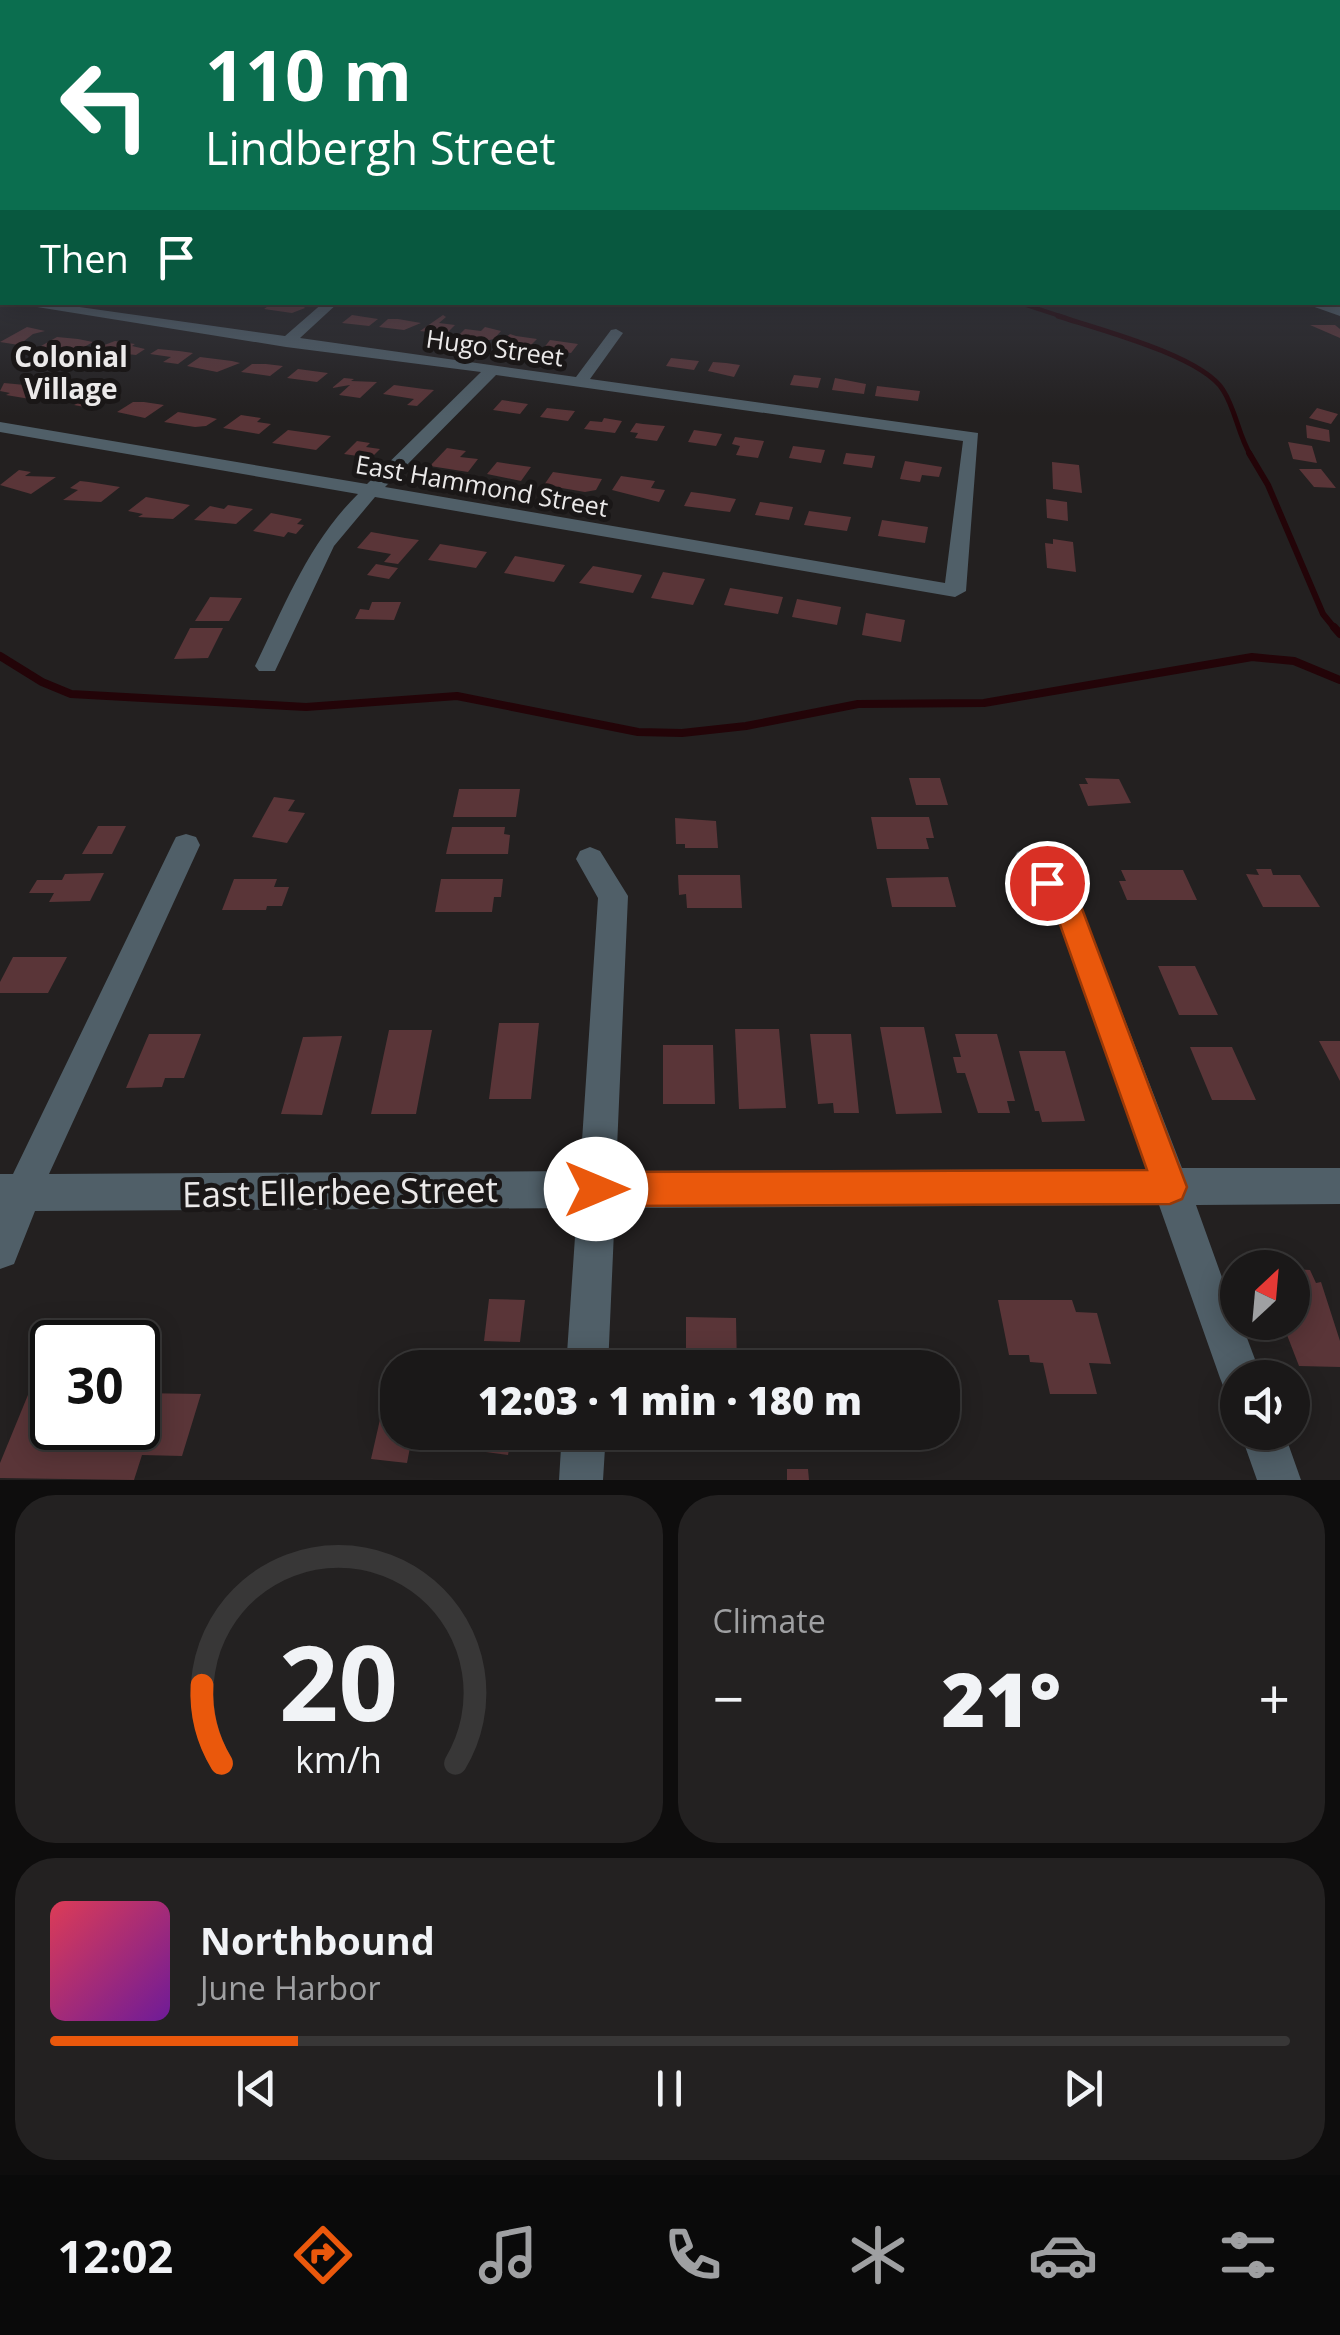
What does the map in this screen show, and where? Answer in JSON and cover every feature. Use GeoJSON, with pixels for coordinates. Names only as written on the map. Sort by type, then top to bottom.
{"type":"FeatureCollection","features":[{"type":"Feature","properties":{"kind":"street"},"geometry":{"type":"LineString","coordinates":[[0,319],[31,305]]}},
{"type":"Feature","properties":{"kind":"street","name":"Hugo Street"},"geometry":{"type":"LineString","coordinates":[[39,305],[286,343],[972,436],[956,591]]}},
{"type":"Feature","properties":{"kind":"street"},"geometry":{"type":"LineString","coordinates":[[286,343],[330,305]]}},
{"type":"Feature","properties":{"kind":"street"},"geometry":{"type":"LineString","coordinates":[[579,383],[616,333]]}},
{"type":"Feature","properties":{"kind":"street"},"geometry":{"type":"LineString","coordinates":[[267,666],[324,546],[368,492],[491,371]]}},
{"type":"Feature","properties":{"kind":"street","name":"East Hammond Street"},"geometry":{"type":"LineString","coordinates":[[0,427],[956,591]]}},
{"type":"Feature","properties":{"kind":"street"},"geometry":{"type":"LineString","coordinates":[[0,1250],[13,1193],[43,1145],[186,845]]}},
{"type":"Feature","properties":{"kind":"street"},"geometry":{"type":"LineString","coordinates":[[588,1350],[613,896],[590,860]]}},
{"type":"Feature","properties":{"kind":"street"},"geometry":{"type":"LineString","coordinates":[[1027,860],[1068,906],[1234,1360]]}},
{"type":"Feature","properties":{"kind":"street","name":"East Ellerbee Street"},"geometry":{"type":"LineString","coordinates":[[13,1193],[1340,1186]]}},
{"type":"Feature","properties":{"kind":"street"},"geometry":{"type":"LineString","coordinates":[[581,1480],[583,1450]]}},
{"type":"Feature","properties":{"kind":"street"},"geometry":{"type":"LineString","coordinates":[[1269,1450],[1280,1480]]}},
{"type":"Feature","properties":{"kind":"building"},"geometry":{"type":"Polygon","coordinates":[[[270,305],[305,308],[292,313],[264,309],[270,305]]]}},
{"type":"Feature","properties":{"kind":"building"},"geometry":{"type":"Polygon","coordinates":[[[352,315],[378,319],[369,326],[342,323],[352,315]]]}},
{"type":"Feature","properties":{"kind":"building"},"geometry":{"type":"Polygon","coordinates":[[[443,315],[446,317],[439,323],[455,325],[446,334],[420,331],[443,315]]]}},
{"type":"Feature","properties":{"kind":"building"},"geometry":{"type":"Polygon","coordinates":[[[388,319],[421,323],[404,330],[379,327],[388,319]]]}},
{"type":"Feature","properties":{"kind":"building"},"geometry":{"type":"Polygon","coordinates":[[[1310,325],[1335,325],[1340,329],[1340,338],[1310,325]]]}},
{"type":"Feature","properties":{"kind":"building"},"geometry":{"type":"Polygon","coordinates":[[[27,327],[45,331],[33,334],[19,345],[0,342],[27,327]]]}},
{"type":"Feature","properties":{"kind":"building"},"geometry":{"type":"Polygon","coordinates":[[[485,327],[501,331],[494,339],[485,341],[457,337],[465,329],[481,331],[485,327]]]}},
{"type":"Feature","properties":{"kind":"building"},"geometry":{"type":"Polygon","coordinates":[[[510,334],[537,339],[529,347],[498,344],[510,334]]]}},
{"type":"Feature","properties":{"kind":"building"},"geometry":{"type":"Polygon","coordinates":[[[57,337],[93,342],[77,351],[62,352],[41,346],[57,337]]]}},
{"type":"Feature","properties":{"kind":"building"},"geometry":{"type":"Polygon","coordinates":[[[550,340],[578,344],[571,353],[543,349],[550,340]]]}},
{"type":"Feature","properties":{"kind":"building"},"geometry":{"type":"Polygon","coordinates":[[[115,341],[145,349],[136,355],[91,350],[115,341]]]}},
{"type":"Feature","properties":{"kind":"building"},"geometry":{"type":"Polygon","coordinates":[[[158,349],[193,353],[178,364],[163,362],[171,357],[150,354],[158,349]]]}},
{"type":"Feature","properties":{"kind":"building"},"geometry":{"type":"Polygon","coordinates":[[[200,357],[240,363],[217,372],[187,366],[200,357]]]}},
{"type":"Feature","properties":{"kind":"building"},"geometry":{"type":"Polygon","coordinates":[[[671,358],[699,361],[694,370],[666,366],[671,358]]]}},
{"type":"Feature","properties":{"kind":"building"},"geometry":{"type":"Polygon","coordinates":[[[713,362],[740,365],[734,377],[708,371],[713,362]]]}},
{"type":"Feature","properties":{"kind":"building"},"geometry":{"type":"Polygon","coordinates":[[[252,364],[283,366],[270,376],[241,372],[252,364]]]}},
{"type":"Feature","properties":{"kind":"building"},"geometry":{"type":"Polygon","coordinates":[[[298,369],[328,373],[317,382],[287,378],[298,369]]]}},
{"type":"Feature","properties":{"kind":"building"},"geometry":{"type":"Polygon","coordinates":[[[794,375],[821,378],[818,388],[790,385],[794,375]]]}},
{"type":"Feature","properties":{"kind":"building"},"geometry":{"type":"Polygon","coordinates":[[[344,378],[377,382],[360,398],[339,395],[350,385],[332,388],[344,378]]]}},
{"type":"Feature","properties":{"kind":"building"},"geometry":{"type":"Polygon","coordinates":[[[835,378],[866,384],[864,394],[832,390],[835,378]]]}},
{"type":"Feature","properties":{"kind":"building"},"geometry":{"type":"Polygon","coordinates":[[[4,383],[55,390],[36,400],[6,395],[10,393],[0,391],[4,383]]]}},
{"type":"Feature","properties":{"kind":"building"},"geometry":{"type":"Polygon","coordinates":[[[394,385],[434,390],[417,406],[407,405],[414,399],[383,394],[394,385]]]}},
{"type":"Feature","properties":{"kind":"building"},"geometry":{"type":"Polygon","coordinates":[[[877,386],[920,391],[918,401],[875,396],[877,386]]]}},
{"type":"Feature","properties":{"kind":"building"},"geometry":{"type":"Polygon","coordinates":[[[103,391],[116,393],[95,409],[74,405],[103,391]]]}},
{"type":"Feature","properties":{"kind":"building"},"geometry":{"type":"Polygon","coordinates":[[[502,400],[528,404],[520,414],[493,410],[502,400]]]}},
{"type":"Feature","properties":{"kind":"building"},"geometry":{"type":"Polygon","coordinates":[[[133,402],[164,405],[145,418],[117,412],[133,402]]]}},
{"type":"Feature","properties":{"kind":"building"},"geometry":{"type":"Polygon","coordinates":[[[547,408],[575,411],[568,421],[540,417],[547,408]]]}},
{"type":"Feature","properties":{"kind":"building"},"geometry":{"type":"Polygon","coordinates":[[[1317,408],[1338,414],[1331,424],[1309,418],[1317,408]]]}},
{"type":"Feature","properties":{"kind":"building"},"geometry":{"type":"Polygon","coordinates":[[[178,412],[217,419],[195,427],[164,422],[178,412]]]}},
{"type":"Feature","properties":{"kind":"building"},"geometry":{"type":"Polygon","coordinates":[[[241,415],[271,424],[259,434],[223,428],[241,415]]]}},
{"type":"Feature","properties":{"kind":"building"},"geometry":{"type":"Polygon","coordinates":[[[604,418],[622,421],[615,433],[584,429],[590,421],[602,422],[604,418]]]}},
{"type":"Feature","properties":{"kind":"building"},"geometry":{"type":"Polygon","coordinates":[[[636,423],[665,426],[657,441],[635,438],[638,433],[630,432],[636,423]]]}},
{"type":"Feature","properties":{"kind":"building"},"geometry":{"type":"Polygon","coordinates":[[[1306,425],[1329,430],[1330,442],[1307,438],[1306,425]]]}},
{"type":"Feature","properties":{"kind":"building"},"geometry":{"type":"Polygon","coordinates":[[[288,430],[331,436],[316,450],[272,443],[288,430]]]}},
{"type":"Feature","properties":{"kind":"building"},"geometry":{"type":"Polygon","coordinates":[[[694,430],[722,434],[716,446],[688,442],[694,430]]]}},
{"type":"Feature","properties":{"kind":"building"},"geometry":{"type":"Polygon","coordinates":[[[735,437],[764,441],[758,458],[736,455],[740,446],[732,444],[735,437]]]}},
{"type":"Feature","properties":{"kind":"building"},"geometry":{"type":"Polygon","coordinates":[[[357,441],[380,449],[371,458],[344,454],[357,441]]]}},
{"type":"Feature","properties":{"kind":"building"},"geometry":{"type":"Polygon","coordinates":[[[1288,442],[1312,446],[1317,463],[1293,459],[1288,442]]]}},
{"type":"Feature","properties":{"kind":"building"},"geometry":{"type":"Polygon","coordinates":[[[793,446],[825,450],[821,463],[789,458],[793,446]]]}},
{"type":"Feature","properties":{"kind":"building"},"geometry":{"type":"Polygon","coordinates":[[[447,448],[466,451],[460,457],[478,459],[468,472],[430,466],[447,448]]]}},
{"type":"Feature","properties":{"kind":"building"},"geometry":{"type":"Polygon","coordinates":[[[846,453],[875,456],[872,468],[843,464],[846,453]]]}},
{"type":"Feature","properties":{"kind":"building"},"geometry":{"type":"Polygon","coordinates":[[[905,461],[942,467],[939,477],[922,475],[920,482],[900,479],[905,461]]]}},
{"type":"Feature","properties":{"kind":"building"},"geometry":{"type":"Polygon","coordinates":[[[497,462],[531,467],[521,481],[487,474],[497,462]]]}},
{"type":"Feature","properties":{"kind":"building"},"geometry":{"type":"Polygon","coordinates":[[[1052,462],[1079,465],[1082,493],[1053,489],[1052,462]]]}},
{"type":"Feature","properties":{"kind":"building"},"geometry":{"type":"Polygon","coordinates":[[[1299,469],[1321,469],[1336,488],[1314,487],[1299,469]]]}},
{"type":"Feature","properties":{"kind":"building"},"geometry":{"type":"Polygon","coordinates":[[[19,470],[31,472],[25,476],[56,477],[31,494],[0,485],[19,470]]]}},
{"type":"Feature","properties":{"kind":"building"},"geometry":{"type":"Polygon","coordinates":[[[553,472],[602,479],[596,490],[585,492],[544,485],[553,472]]]}},
{"type":"Feature","properties":{"kind":"building"},"geometry":{"type":"Polygon","coordinates":[[[621,476],[655,481],[651,488],[665,490],[659,502],[612,490],[621,476]]]}},
{"type":"Feature","properties":{"kind":"building"},"geometry":{"type":"Polygon","coordinates":[[[80,481],[120,487],[101,502],[63,500],[78,490],[70,488],[80,481]]]}},
{"type":"Feature","properties":{"kind":"building"},"geometry":{"type":"Polygon","coordinates":[[[691,492],[736,499],[730,512],[684,506],[691,492]]]}},
{"type":"Feature","properties":{"kind":"building"},"geometry":{"type":"Polygon","coordinates":[[[146,497],[190,505],[173,519],[138,517],[143,514],[128,511],[146,497]]]}},
{"type":"Feature","properties":{"kind":"building"},"geometry":{"type":"Polygon","coordinates":[[[1046,499],[1067,502],[1068,521],[1047,518],[1046,499]]]}},
{"type":"Feature","properties":{"kind":"building"},"geometry":{"type":"Polygon","coordinates":[[[760,502],[793,507],[789,520],[755,515],[760,502]]]}},
{"type":"Feature","properties":{"kind":"building"},"geometry":{"type":"Polygon","coordinates":[[[228,505],[253,509],[236,524],[194,520],[210,506],[224,509],[228,505]]]}},
{"type":"Feature","properties":{"kind":"building"},"geometry":{"type":"Polygon","coordinates":[[[809,511],[851,517],[847,531],[804,525],[809,511]]]}},
{"type":"Feature","properties":{"kind":"building"},"geometry":{"type":"Polygon","coordinates":[[[271,513],[302,519],[297,524],[304,525],[296,534],[288,532],[284,537],[253,531],[271,513]]]}},
{"type":"Feature","properties":{"kind":"building"},"geometry":{"type":"Polygon","coordinates":[[[882,520],[928,527],[925,543],[878,536],[882,520]]]}},
{"type":"Feature","properties":{"kind":"building"},"geometry":{"type":"Polygon","coordinates":[[[371,532],[419,540],[398,564],[384,562],[391,554],[357,548],[371,532]]]}},
{"type":"Feature","properties":{"kind":"building"},"geometry":{"type":"Polygon","coordinates":[[[1053,539],[1073,542],[1076,572],[1047,568],[1045,543],[1053,544],[1053,539]]]}},
{"type":"Feature","properties":{"kind":"building"},"geometry":{"type":"Polygon","coordinates":[[[440,544],[487,552],[476,568],[428,560],[440,544]]]}},
{"type":"Feature","properties":{"kind":"building"},"geometry":{"type":"Polygon","coordinates":[[[515,556],[565,565],[554,582],[504,573],[515,556]]]}},
{"type":"Feature","properties":{"kind":"building"},"geometry":{"type":"Polygon","coordinates":[[[376,564],[398,568],[389,579],[367,575],[376,564]]]}},
{"type":"Feature","properties":{"kind":"building"},"geometry":{"type":"Polygon","coordinates":[[[593,566],[642,575],[633,593],[579,583],[593,566]]]}},
{"type":"Feature","properties":{"kind":"building"},"geometry":{"type":"Polygon","coordinates":[[[663,572],[705,579],[693,605],[651,598],[663,572]]]}},
{"type":"Feature","properties":{"kind":"building"},"geometry":{"type":"Polygon","coordinates":[[[730,588],[783,597],[778,614],[724,605],[730,588]]]}},
{"type":"Feature","properties":{"kind":"building"},"geometry":{"type":"Polygon","coordinates":[[[210,597],[242,598],[229,621],[195,621],[210,597]]]}},
{"type":"Feature","properties":{"kind":"building"},"geometry":{"type":"Polygon","coordinates":[[[797,599],[841,607],[837,625],[792,617],[797,599]]]}},
{"type":"Feature","properties":{"kind":"building"},"geometry":{"type":"Polygon","coordinates":[[[372,602],[401,602],[394,620],[355,619],[360,609],[369,610],[372,602]]]}},
{"type":"Feature","properties":{"kind":"building"},"geometry":{"type":"Polygon","coordinates":[[[866,613],[905,620],[901,642],[862,635],[866,613]]]}},
{"type":"Feature","properties":{"kind":"building"},"geometry":{"type":"Polygon","coordinates":[[[190,628],[223,628],[208,658],[174,659],[190,628]]]}},
{"type":"Feature","properties":{"kind":"building"},"geometry":{"type":"Polygon","coordinates":[[[909,778],[940,778],[948,805],[916,805],[909,778]]]}},
{"type":"Feature","properties":{"kind":"building"},"geometry":{"type":"Polygon","coordinates":[[[1085,778],[1119,779],[1131,803],[1088,806],[1079,784],[1088,784],[1085,778]]]}},
{"type":"Feature","properties":{"kind":"building"},"geometry":{"type":"Polygon","coordinates":[[[459,789],[520,789],[516,817],[453,817],[459,789]]]}},
{"type":"Feature","properties":{"kind":"building"},"geometry":{"type":"Polygon","coordinates":[[[274,797],[295,800],[288,811],[305,813],[287,843],[252,837],[274,797]]]}},
{"type":"Feature","properties":{"kind":"building"},"geometry":{"type":"Polygon","coordinates":[[[871,817],[929,817],[934,838],[926,838],[929,849],[877,849],[871,817]]]}},
{"type":"Feature","properties":{"kind":"building"},"geometry":{"type":"Polygon","coordinates":[[[675,818],[716,821],[718,848],[685,848],[685,844],[676,844],[675,818]]]}},
{"type":"Feature","properties":{"kind":"building"},"geometry":{"type":"Polygon","coordinates":[[[98,826],[126,826],[112,854],[82,854],[98,826]]]}},
{"type":"Feature","properties":{"kind":"building"},"geometry":{"type":"Polygon","coordinates":[[[452,827],[505,827],[504,834],[510,835],[508,854],[446,854],[452,827]]]}},
{"type":"Feature","properties":{"kind":"building"},"geometry":{"type":"Polygon","coordinates":[[[1256,869],[1271,869],[1273,875],[1300,875],[1320,907],[1263,907],[1246,874],[1259,875],[1256,869]]]}},
{"type":"Feature","properties":{"kind":"building"},"geometry":{"type":"Polygon","coordinates":[[[1121,870],[1183,870],[1197,900],[1127,900],[1119,881],[1126,881],[1121,870]]]}},
{"type":"Feature","properties":{"kind":"building"},"geometry":{"type":"Polygon","coordinates":[[[104,873],[90,901],[49,902],[54,893],[29,893],[37,880],[62,880],[65,874],[104,873]]]}},
{"type":"Feature","properties":{"kind":"building"},"geometry":{"type":"Polygon","coordinates":[[[678,875],[740,875],[742,908],[687,908],[686,894],[679,895],[678,875]]]}},
{"type":"Feature","properties":{"kind":"building"},"geometry":{"type":"Polygon","coordinates":[[[948,877],[956,907],[892,907],[886,878],[948,877]]]}},
{"type":"Feature","properties":{"kind":"building"},"geometry":{"type":"Polygon","coordinates":[[[234,879],[277,879],[274,887],[289,887],[282,906],[222,910],[234,879]]]}},
{"type":"Feature","properties":{"kind":"building"},"geometry":{"type":"Polygon","coordinates":[[[441,879],[503,879],[501,897],[494,897],[492,912],[435,912],[441,879]]]}},
{"type":"Feature","properties":{"kind":"building"},"geometry":{"type":"Polygon","coordinates":[[[13,957],[67,957],[48,993],[0,993],[0,982],[13,957]]]}},
{"type":"Feature","properties":{"kind":"building"},"geometry":{"type":"Polygon","coordinates":[[[1158,966],[1195,966],[1218,1015],[1179,1015],[1158,966]]]}},
{"type":"Feature","properties":{"kind":"building"},"geometry":{"type":"Polygon","coordinates":[[[499,1023],[539,1023],[531,1099],[489,1099],[499,1023]]]}},
{"type":"Feature","properties":{"kind":"building"},"geometry":{"type":"Polygon","coordinates":[[[880,1027],[924,1027],[942,1113],[896,1114],[880,1027]]]}},
{"type":"Feature","properties":{"kind":"building"},"geometry":{"type":"Polygon","coordinates":[[[735,1029],[779,1029],[786,1108],[739,1109],[735,1029]]]}},
{"type":"Feature","properties":{"kind":"building"},"geometry":{"type":"Polygon","coordinates":[[[389,1030],[432,1030],[416,1114],[371,1114],[389,1030]]]}},
{"type":"Feature","properties":{"kind":"building"},"geometry":{"type":"Polygon","coordinates":[[[149,1034],[201,1034],[184,1078],[165,1078],[162,1087],[126,1088],[149,1034]]]}},
{"type":"Feature","properties":{"kind":"building"},"geometry":{"type":"Polygon","coordinates":[[[810,1034],[851,1034],[859,1113],[834,1113],[833,1103],[818,1104],[810,1034]]]}},
{"type":"Feature","properties":{"kind":"building"},"geometry":{"type":"Polygon","coordinates":[[[955,1034],[997,1034],[1015,1101],[1007,1101],[1010,1113],[978,1113],[965,1073],[957,1073],[953,1057],[961,1057],[955,1034]]]}},
{"type":"Feature","properties":{"kind":"building"},"geometry":{"type":"Polygon","coordinates":[[[342,1036],[322,1115],[281,1114],[303,1037],[342,1036]]]}},
{"type":"Feature","properties":{"kind":"building"},"geometry":{"type":"Polygon","coordinates":[[[1319,1041],[1340,1041],[1340,1081],[1319,1041]]]}},
{"type":"Feature","properties":{"kind":"building"},"geometry":{"type":"Polygon","coordinates":[[[663,1045],[713,1045],[715,1104],[663,1104],[663,1045]]]}},
{"type":"Feature","properties":{"kind":"building"},"geometry":{"type":"Polygon","coordinates":[[[1190,1047],[1232,1047],[1256,1100],[1212,1100],[1190,1047]]]}},
{"type":"Feature","properties":{"kind":"building"},"geometry":{"type":"Polygon","coordinates":[[[1019,1051],[1065,1051],[1085,1121],[1042,1122],[1039,1111],[1035,1111],[1019,1051]]]}},
{"type":"Feature","properties":{"kind":"building"},"geometry":{"type":"Polygon","coordinates":[[[1310,1270],[1316,1283],[1321,1282],[1340,1341],[1340,1367],[1310,1366],[1310,1360],[1297,1360],[1289,1340],[1310,1340],[1310,1270]]]}},
{"type":"Feature","properties":{"kind":"building"},"geometry":{"type":"Polygon","coordinates":[[[489,1299],[525,1300],[520,1342],[484,1341],[489,1299]]]}},
{"type":"Feature","properties":{"kind":"building"},"geometry":{"type":"Polygon","coordinates":[[[998,1300],[1072,1300],[1076,1312],[1097,1313],[1111,1364],[1089,1363],[1097,1394],[1050,1394],[1043,1363],[1030,1362],[1029,1355],[1009,1355],[998,1300]]]}},
{"type":"Feature","properties":{"kind":"building"},"geometry":{"type":"Polygon","coordinates":[[[686,1317],[736,1318],[737,1350],[686,1350],[686,1317]]]}},
{"type":"Feature","properties":{"kind":"building"},"geometry":{"type":"Polygon","coordinates":[[[30,1390],[30,1450],[160,1450],[160,1393],[201,1394],[182,1456],[142,1455],[134,1480],[0,1478],[0,1463],[30,1390]]]}},
{"type":"Feature","properties":{"kind":"building"},"geometry":{"type":"Polygon","coordinates":[[[380,1420],[380,1450],[410,1450],[407,1463],[371,1459],[380,1420]]]}},
{"type":"Feature","properties":{"kind":"building"},"geometry":{"type":"Polygon","coordinates":[[[471,1450],[509,1450],[508,1455],[471,1450]]]}},
{"type":"Feature","properties":{"kind":"building"},"geometry":{"type":"Polygon","coordinates":[[[787,1469],[808,1469],[809,1480],[787,1480],[787,1469]]]}},
{"type":"Feature","properties":{"kind":"waterway"},"geometry":{"type":"LineString","coordinates":[[1026,305],[1066,318]]}},
{"type":"Feature","properties":{"kind":"waterway"},"geometry":{"type":"LineString","coordinates":[[1058,316],[1148,345],[1212,378],[1223,390],[1251,456]]}},
{"type":"Feature","properties":{"kind":"waterway"},"geometry":{"type":"LineString","coordinates":[[1249,453],[1268,485],[1323,614],[1336,630]]}},
{"type":"Feature","properties":{"kind":"waterway"},"geometry":{"type":"LineString","coordinates":[[1334,627],[1340,634]]}},
{"type":"Feature","properties":{"kind":"waterway"},"geometry":{"type":"LineString","coordinates":[[0,656],[42,682],[71,694],[306,707],[457,696],[638,732],[682,733],[746,726],[858,704],[984,703],[1252,657],[1294,661],[1340,680]]}},
{"type":"Feature","properties":{"kind":"district","name":"Colonial Village"},"geometry":{"type":"Point","coordinates":[71,372]}},
{"type":"Feature","properties":{"kind":"route"},"geometry":{"type":"LineString","coordinates":[[596,1189],[1170,1187],[1068,906],[1047,883]]}}]}
